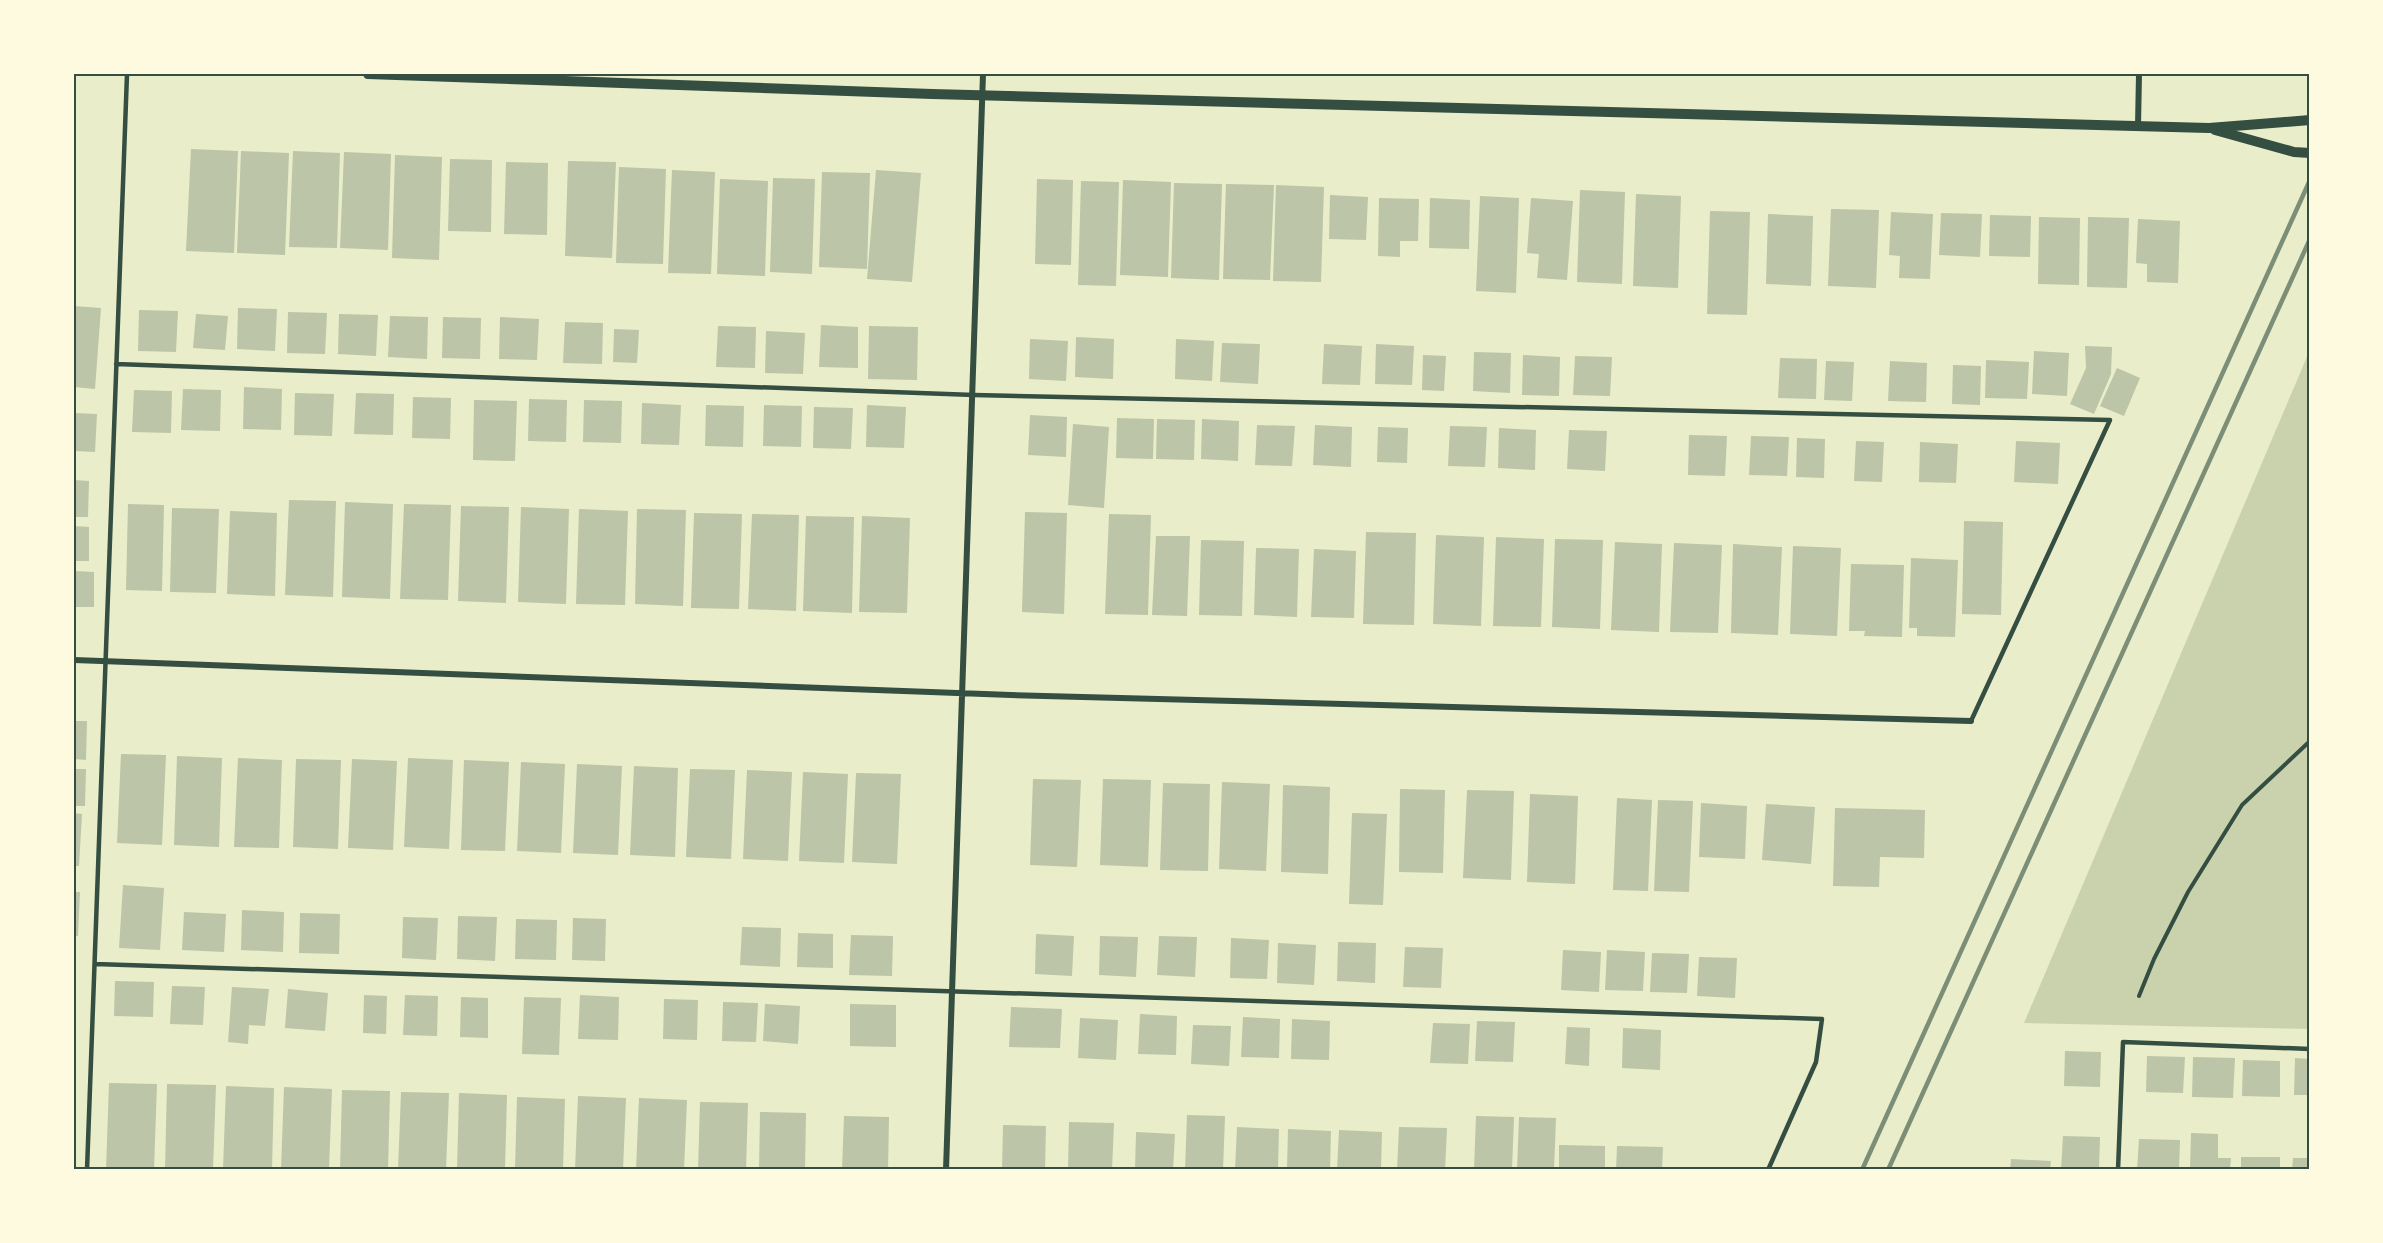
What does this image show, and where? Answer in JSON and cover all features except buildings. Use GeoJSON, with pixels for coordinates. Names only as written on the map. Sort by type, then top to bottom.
{"type":"FeatureCollection","features":[{"type":"Feature","properties":{"kind":"street"},"geometry":{"type":"LineString","coordinates":[[368,74],[983,95],[2209,128],[2310,120]]}},
{"type":"Feature","properties":{"kind":"street"},"geometry":{"type":"LineString","coordinates":[[946,1170],[974,395],[983,74]]}},
{"type":"Feature","properties":{"kind":"street"},"geometry":{"type":"LineString","coordinates":[[2138,126],[2139,74]]}},
{"type":"Feature","properties":{"kind":"street"},"geometry":{"type":"LineString","coordinates":[[2209,128],[2294,152],[2310,153]]}},
{"type":"Feature","properties":{"kind":"street"},"geometry":{"type":"LineString","coordinates":[[74,660],[963,693],[1971,721]]}},
{"type":"Feature","properties":{"kind":"lane"},"geometry":{"type":"LineString","coordinates":[[87,1170],[127,74]]}},
{"type":"Feature","properties":{"kind":"lane"},"geometry":{"type":"LineString","coordinates":[[116,364],[974,395],[2110,420],[1971,721]]}},
{"type":"Feature","properties":{"kind":"lane"},"geometry":{"type":"LineString","coordinates":[[95,964],[1822,1019],[1816,1062],[1767,1170]]}},
{"type":"Feature","properties":{"kind":"lane"},"geometry":{"type":"LineString","coordinates":[[2118,1170],[2123,1042],[2310,1049]]}},
{"type":"Feature","properties":{"kind":"path"},"geometry":{"type":"LineString","coordinates":[[2139,996],[2154,959],[2188,892],[2242,805],[2310,741]]}},
{"type":"Feature","properties":{"kind":"green space"},"geometry":{"type":"Polygon","coordinates":[[[2309,352],[2309,1029],[2024,1023],[2309,352]]]}},
{"type":"Feature","properties":{"kind":"railway"},"geometry":{"type":"LineString","coordinates":[[1862,1170],[2310,180]]}},
{"type":"Feature","properties":{"kind":"railway"},"geometry":{"type":"LineString","coordinates":[[1888,1170],[2310,239]]}}]}
